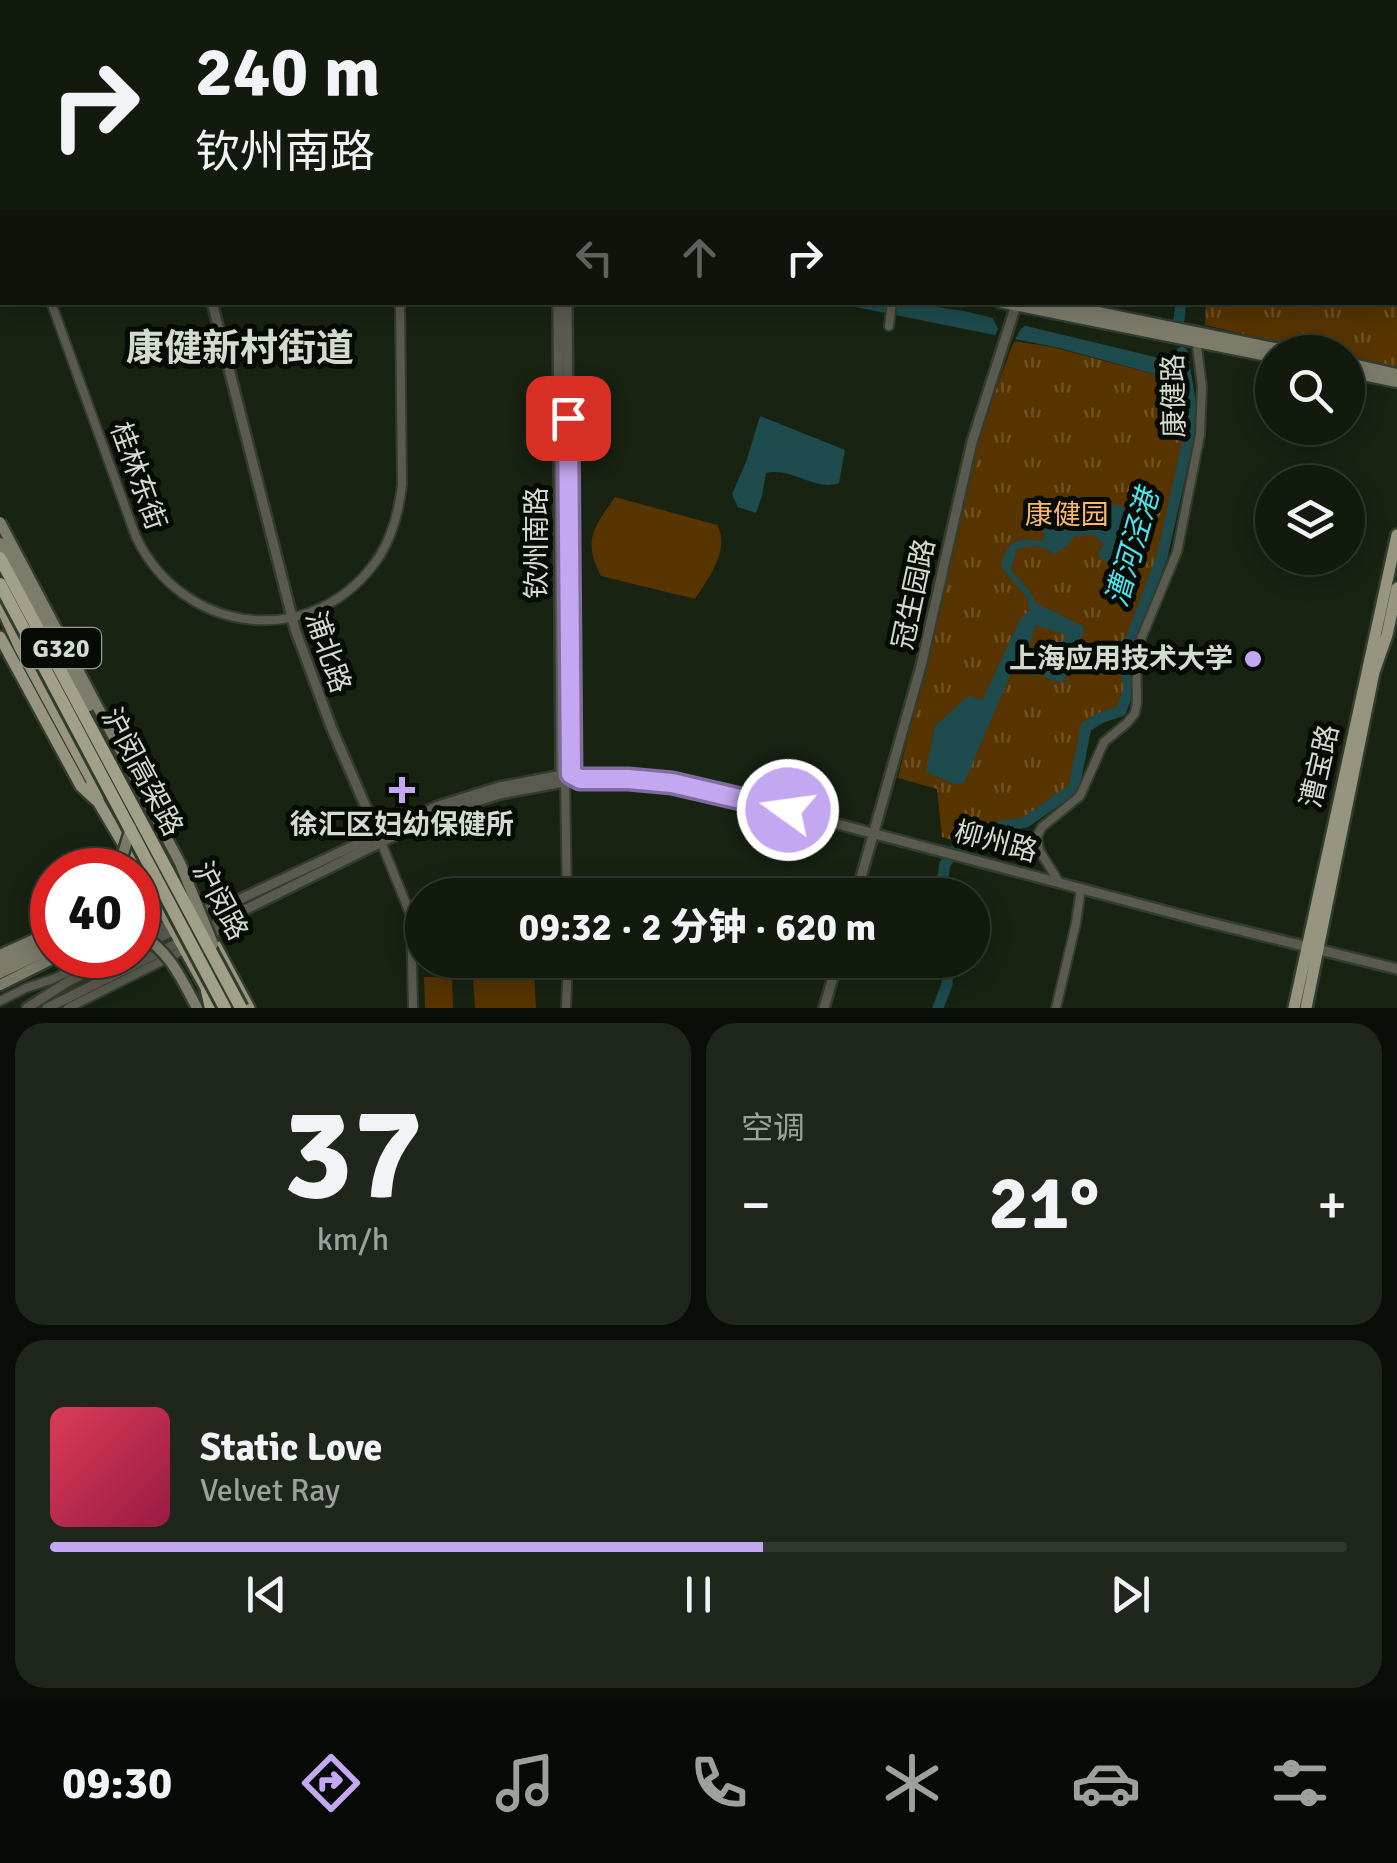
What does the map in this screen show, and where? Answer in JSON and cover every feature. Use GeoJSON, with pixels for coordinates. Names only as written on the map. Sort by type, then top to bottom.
{"type":"FeatureCollection","features":[{"type":"Feature","properties":{"kind":"highway","name":"沪闵高架路"},"geometry":{"type":"LineString","coordinates":[[0,558],[237,1004]]}},
{"type":"Feature","properties":{"kind":"highway","name":"沪闵高架路"},"geometry":{"type":"LineString","coordinates":[[0,584],[237,1004]]}},
{"type":"Feature","properties":{"kind":"highway"},"geometry":{"type":"LineString","coordinates":[[207,991],[214,1008]]}},
{"type":"Feature","properties":{"kind":"main road"},"geometry":{"type":"LineString","coordinates":[[1021,305],[1255,346]]}},
{"type":"Feature","properties":{"kind":"main road"},"geometry":{"type":"LineString","coordinates":[[1061,305],[1255,353]]}},
{"type":"Feature","properties":{"kind":"main road"},"geometry":{"type":"LineString","coordinates":[[1365,367],[1397,374]]}},
{"type":"Feature","properties":{"kind":"main road"},"geometry":{"type":"LineString","coordinates":[[1365,375],[1397,382]]}},
{"type":"Feature","properties":{"kind":"main road"},"geometry":{"type":"LineString","coordinates":[[0,522],[180,863],[237,1004]]}},
{"type":"Feature","properties":{"kind":"main road","name":"G320"},"geometry":{"type":"LineString","coordinates":[[0,532],[104,730],[115,768]]}},
{"type":"Feature","properties":{"kind":"main road","name":"漕宝路"},"geometry":{"type":"LineString","coordinates":[[1306,1008],[1312,948],[1397,536]]}},
{"type":"Feature","properties":{"kind":"main road"},"geometry":{"type":"LineString","coordinates":[[0,545],[127,775],[132,814],[125,848]]}},
{"type":"Feature","properties":{"kind":"main road","name":"G320"},"geometry":{"type":"LineString","coordinates":[[0,545],[193,917]]}},
{"type":"Feature","properties":{"kind":"main road","name":"漕宝路"},"geometry":{"type":"LineString","coordinates":[[1294,1008],[1312,948],[1374,672],[1388,636],[1397,588]]}},
{"type":"Feature","properties":{"kind":"main road","name":"沪闵路"},"geometry":{"type":"LineString","coordinates":[[0,604],[91,779],[98,803]]}},
{"type":"Feature","properties":{"kind":"main road","name":"沪闵路"},"geometry":{"type":"LineString","coordinates":[[0,637],[81,786],[98,803],[207,991]]}},
{"type":"Feature","properties":{"kind":"main road"},"geometry":{"type":"LineString","coordinates":[[193,917],[237,1004]]}},
{"type":"Feature","properties":{"kind":"main road","name":"沪闵路"},"geometry":{"type":"LineString","coordinates":[[183,946],[187,985],[198,1008]]}},
{"type":"Feature","properties":{"kind":"main road"},"geometry":{"type":"LineString","coordinates":[[160,947],[198,1008]]}},
{"type":"Feature","properties":{"kind":"main road"},"geometry":{"type":"LineString","coordinates":[[0,955],[30,949]]}},
{"type":"Feature","properties":{"kind":"main road"},"geometry":{"type":"LineString","coordinates":[[0,965],[30,953]]}},
{"type":"Feature","properties":{"kind":"main road"},"geometry":{"type":"LineString","coordinates":[[0,972],[30,956]]}},
{"type":"Feature","properties":{"kind":"main road"},"geometry":{"type":"LineString","coordinates":[[0,984],[30,961]]}},
{"type":"Feature","properties":{"kind":"street","name":"桂林东街"},"geometry":{"type":"LineString","coordinates":[[52,305],[144,554],[157,572],[187,598],[221,614],[263,621],[292,618],[323,607],[345,593],[364,576],[390,535],[402,485],[400,305]]}},
{"type":"Feature","properties":{"kind":"street","name":"浦北路"},"geometry":{"type":"LineString","coordinates":[[213,305],[292,618],[332,729],[411,916],[412,1008]]}},
{"type":"Feature","properties":{"kind":"street","name":"钦州南路"},"geometry":{"type":"LineString","coordinates":[[558,305],[569,778]]}},
{"type":"Feature","properties":{"kind":"street","name":"钦州南路"},"geometry":{"type":"LineString","coordinates":[[567,305],[567,878]]}},
{"type":"Feature","properties":{"kind":"street"},"geometry":{"type":"LineString","coordinates":[[889,323],[892,305]]}},
{"type":"Feature","properties":{"kind":"street","name":"冠生园路"},"geometry":{"type":"LineString","coordinates":[[861,878],[921,666],[972,442],[1016,305]]}},
{"type":"Feature","properties":{"kind":"street","name":"康健路"},"geometry":{"type":"LineString","coordinates":[[1059,882],[1037,846],[1037,836],[1042,827],[1080,796],[1104,742],[1135,713],[1136,651],[1177,552],[1202,422],[1196,338]]}},
{"type":"Feature","properties":{"kind":"street","name":"柳州路"},"geometry":{"type":"LineString","coordinates":[[47,1008],[203,936],[438,806],[469,795],[569,778],[689,786],[1397,969]]}},
{"type":"Feature","properties":{"kind":"street","name":"柳州路"},"geometry":{"type":"LineString","coordinates":[[160,934],[380,838]]}},
{"type":"Feature","properties":{"kind":"street"},"geometry":{"type":"LineString","coordinates":[[1056,1008],[1081,888]]}},
{"type":"Feature","properties":{"kind":"street"},"geometry":{"type":"LineString","coordinates":[[160,930],[172,926]]}},
{"type":"Feature","properties":{"kind":"street"},"geometry":{"type":"LineString","coordinates":[[68,1008],[183,946]]}},
{"type":"Feature","properties":{"kind":"street"},"geometry":{"type":"LineString","coordinates":[[0,1001],[57,978]]}},
{"type":"Feature","properties":{"kind":"street"},"geometry":{"type":"LineString","coordinates":[[27,1008],[76,978]]}},
{"type":"Feature","properties":{"kind":"street"},"geometry":{"type":"LineString","coordinates":[[566,1008],[567,978]]}},
{"type":"Feature","properties":{"kind":"street"},"geometry":{"type":"LineString","coordinates":[[824,1008],[833,978]]}},
{"type":"Feature","properties":{"kind":"green space"},"geometry":{"type":"Polygon","coordinates":[[[1206,305],[1397,305],[1397,370],[1365,362],[1365,335],[1255,337],[1205,325],[1206,305]]]}},
{"type":"Feature","properties":{"kind":"green space","name":"康健园"},"geometry":{"type":"Polygon","coordinates":[[[1014,341],[1052,347],[1180,381],[1193,418],[1162,557],[1132,636],[1126,665],[1129,689],[1121,711],[1086,727],[1074,788],[1026,822],[972,832],[961,842],[942,837],[937,789],[898,778],[982,427],[1014,341]]]}},
{"type":"Feature","properties":{"kind":"green space"},"geometry":{"type":"Polygon","coordinates":[[[615,497],[717,525],[721,534],[720,554],[695,599],[601,576],[592,552],[593,534],[615,497]]]}},
{"type":"Feature","properties":{"kind":"green space"},"geometry":{"type":"Polygon","coordinates":[[[424,978],[452,978],[453,1008],[425,1008],[424,978]]]}},
{"type":"Feature","properties":{"kind":"green space"},"geometry":{"type":"Polygon","coordinates":[[[473,978],[534,978],[536,1008],[475,1008],[473,978]]]}},
{"type":"Feature","properties":{"kind":"water"},"geometry":{"type":"Polygon","coordinates":[[[846,305],[923,305],[964,311],[1159,358],[1164,353],[1173,379],[1059,348],[846,305]]]}},
{"type":"Feature","properties":{"kind":"water"},"geometry":{"type":"Polygon","coordinates":[[[760,416],[845,450],[839,483],[821,484],[785,473],[766,473],[756,513],[738,507],[732,494],[760,416]]]}},
{"type":"Feature","properties":{"kind":"water"},"geometry":{"type":"Polygon","coordinates":[[[1121,505],[1130,517],[1130,534],[1117,547],[1117,570],[1097,555],[1104,544],[1094,535],[1075,536],[1054,554],[1037,546],[1017,549],[1011,570],[1036,603],[1085,627],[1063,683],[1043,677],[1048,666],[1055,666],[1065,635],[1036,625],[1025,659],[1042,663],[1036,677],[1015,664],[964,783],[954,784],[926,772],[935,726],[968,696],[982,700],[1021,618],[1029,611],[1028,599],[1001,567],[1008,547],[1021,540],[1043,541],[1037,519],[1039,510],[1083,518],[1121,505]]]}},
{"type":"Feature","properties":{"kind":"pier"},"geometry":{"type":"Polygon","coordinates":[[[991,314],[1033,324],[1020,330],[1013,344],[994,339],[998,329],[991,314]]]}},
{"type":"Feature","properties":{"kind":"waterway","name":"漕河泾港"},"geometry":{"type":"LineString","coordinates":[[1179,320],[1181,305]]}},
{"type":"Feature","properties":{"kind":"waterway","name":"漕河泾港"},"geometry":{"type":"LineString","coordinates":[[943,878],[945,864],[972,832],[1026,822],[1074,788],[1086,727],[1121,711],[1129,689],[1126,665],[1132,636],[1162,557],[1193,418],[1182,352]]}},
{"type":"Feature","properties":{"kind":"waterway"},"geometry":{"type":"LineString","coordinates":[[1162,368],[1185,374]]}},
{"type":"Feature","properties":{"kind":"waterway","name":"漕河泾港"},"geometry":{"type":"LineString","coordinates":[[938,1008],[948,978]]}},
{"type":"Feature","properties":{"kind":"place","name":"上海应用技术大学"},"geometry":{"type":"Point","coordinates":[1253,659]}},
{"type":"Feature","properties":{"kind":"place","name":"徐汇区妇幼保健所"},"geometry":{"type":"Point","coordinates":[402,790]}},
{"type":"Feature","properties":{"kind":"district","name":"康健新村街道"},"geometry":{"type":"Point","coordinates":[240,348]}},
{"type":"Feature","properties":{"kind":"route"},"geometry":{"type":"LineString","coordinates":[[568,418],[571,774],[580,779],[672,783],[788,810]]}}]}
